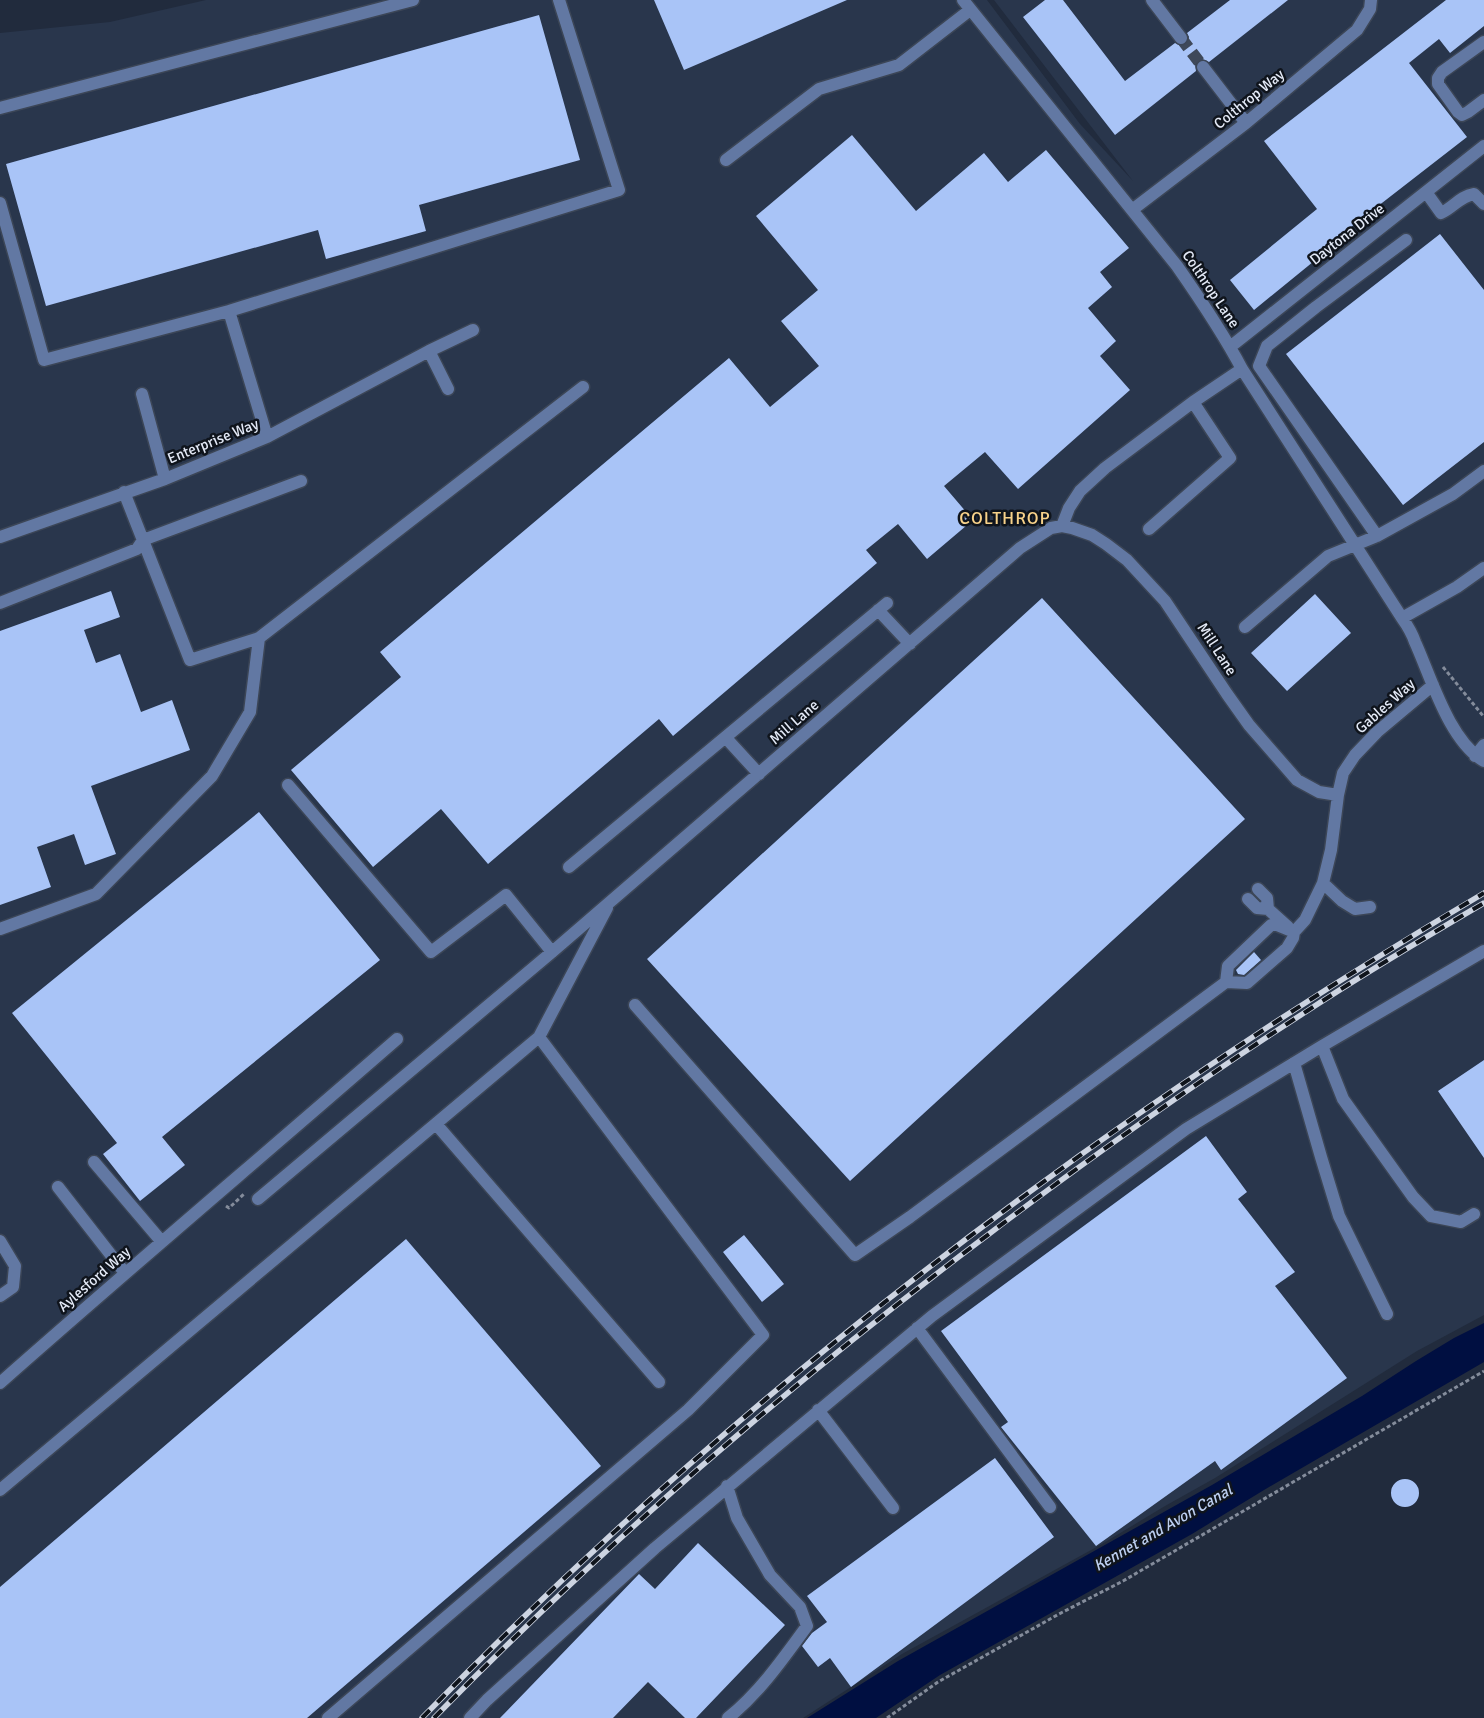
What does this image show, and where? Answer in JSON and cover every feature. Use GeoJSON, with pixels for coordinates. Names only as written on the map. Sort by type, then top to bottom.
{"type":"FeatureCollection","features":[{"type":"Feature","properties":{"kind":"street"},"geometry":{"type":"LineString","coordinates":[[0,108],[413,0]]}},
{"type":"Feature","properties":{"kind":"street"},"geometry":{"type":"LineString","coordinates":[[0,203],[44,360],[229,311],[619,190],[559,0]]}},
{"type":"Feature","properties":{"kind":"street"},"geometry":{"type":"LineString","coordinates":[[1152,0],[1181,38]]}},
{"type":"Feature","properties":{"kind":"street","name":"Colthrop Way"},"geometry":{"type":"LineString","coordinates":[[1132,210],[1246,123],[1357,30],[1370,9],[1371,0]]}},
{"type":"Feature","properties":{"kind":"street"},"geometry":{"type":"LineString","coordinates":[[726,160],[819,89],[899,65],[967,5]]}},
{"type":"Feature","properties":{"kind":"street","name":"Colthrop Lane"},"geometry":{"type":"LineString","coordinates":[[967,5],[1182,273],[1402,618]]}},
{"type":"Feature","properties":{"kind":"street"},"geometry":{"type":"LineString","coordinates":[[1484,42],[1442,72],[1438,78],[1438,84],[1462,115],[1484,100]]}},
{"type":"Feature","properties":{"kind":"street"},"geometry":{"type":"LineString","coordinates":[[1203,67],[1246,123]]}},
{"type":"Feature","properties":{"kind":"street","name":"Daytona Drive"},"geometry":{"type":"LineString","coordinates":[[1230,347],[1484,146]]}},
{"type":"Feature","properties":{"kind":"street"},"geometry":{"type":"LineString","coordinates":[[1426,192],[1441,213],[1468,195],[1474,194],[1484,204]]}},
{"type":"Feature","properties":{"kind":"street"},"geometry":{"type":"LineString","coordinates":[[1377,536],[1259,366],[1267,346],[1406,240]]}},
{"type":"Feature","properties":{"kind":"street"},"geometry":{"type":"LineString","coordinates":[[229,311],[267,437]]}},
{"type":"Feature","properties":{"kind":"street","name":"Enterprise Way"},"geometry":{"type":"LineString","coordinates":[[0,537],[165,479],[267,437],[429,351],[473,330]]}},
{"type":"Feature","properties":{"kind":"street"},"geometry":{"type":"LineString","coordinates":[[429,351],[448,389]]}},
{"type":"Feature","properties":{"kind":"street"},"geometry":{"type":"LineString","coordinates":[[1062,526],[1069,508],[1087,485],[1105,468],[1193,402],[1242,369]]}},
{"type":"Feature","properties":{"kind":"street"},"geometry":{"type":"LineString","coordinates":[[124,492],[190,660],[259,638],[583,387]]}},
{"type":"Feature","properties":{"kind":"street"},"geometry":{"type":"LineString","coordinates":[[142,394],[165,479]]}},
{"type":"Feature","properties":{"kind":"street"},"geometry":{"type":"LineString","coordinates":[[1149,529],[1230,458],[1193,402]]}},
{"type":"Feature","properties":{"kind":"street"},"geometry":{"type":"LineString","coordinates":[[1245,627],[1328,556],[1377,536],[1453,494],[1484,471]]}},
{"type":"Feature","properties":{"kind":"street"},"geometry":{"type":"LineString","coordinates":[[0,603],[136,549],[143,540],[301,481]]}},
{"type":"Feature","properties":{"kind":"street","name":"Mill Lane"},"geometry":{"type":"LineString","coordinates":[[258,1199],[552,952],[1020,548],[1050,528],[1062,526],[1092,535],[1127,560],[1165,601],[1244,717],[1297,780],[1319,792],[1338,795]]}},
{"type":"Feature","properties":{"kind":"street"},"geometry":{"type":"LineString","coordinates":[[1402,618],[1458,587],[1484,568]]}},
{"type":"Feature","properties":{"kind":"street"},"geometry":{"type":"LineString","coordinates":[[569,867],[882,607],[910,644]]}},
{"type":"Feature","properties":{"kind":"street","name":"Gables Way"},"geometry":{"type":"LineString","coordinates":[[1226,982],[1247,982],[1287,948],[1294,932],[1305,920],[1324,883],[1343,773],[1355,755],[1377,732],[1433,685],[1414,640],[1402,618]]}},
{"type":"Feature","properties":{"kind":"street"},"geometry":{"type":"LineString","coordinates":[[0,929],[96,894],[212,776],[250,712],[259,638]]}},
{"type":"Feature","properties":{"kind":"street"},"geometry":{"type":"LineString","coordinates":[[1433,685],[1456,733],[1480,759]]}},
{"type":"Feature","properties":{"kind":"street"},"geometry":{"type":"LineString","coordinates":[[726,738],[759,774]]}},
{"type":"Feature","properties":{"kind":"street"},"geometry":{"type":"LineString","coordinates":[[1480,759],[1484,745]]}},
{"type":"Feature","properties":{"kind":"street"},"geometry":{"type":"LineString","coordinates":[[288,785],[431,952],[506,895],[552,952]]}},
{"type":"Feature","properties":{"kind":"street"},"geometry":{"type":"LineString","coordinates":[[1324,883],[1342,901],[1355,909],[1370,907]]}},
{"type":"Feature","properties":{"kind":"street"},"geometry":{"type":"LineString","coordinates":[[1258,889],[1267,898],[1268,909]]}},
{"type":"Feature","properties":{"kind":"street"},"geometry":{"type":"LineString","coordinates":[[1248,898],[1257,908],[1268,909],[1294,932]]}},
{"type":"Feature","properties":{"kind":"street"},"geometry":{"type":"LineString","coordinates":[[0,1490],[539,1037],[611,900]]}},
{"type":"Feature","properties":{"kind":"street"},"geometry":{"type":"LineString","coordinates":[[635,1005],[854,1255],[910,1217],[1226,982],[1228,966],[1271,925],[1277,925],[1294,932]]}},
{"type":"Feature","properties":{"kind":"street"},"geometry":{"type":"LineString","coordinates":[[470,1718],[487,1700],[647,1554],[918,1328],[1186,1129],[1322,1046],[1484,951]]}},
{"type":"Feature","properties":{"kind":"street"},"geometry":{"type":"LineString","coordinates":[[328,1718],[688,1410],[763,1334],[539,1037]]}},
{"type":"Feature","properties":{"kind":"street","name":"Aylesford Way"},"geometry":{"type":"LineString","coordinates":[[0,1383],[125,1273],[397,1040]]}},
{"type":"Feature","properties":{"kind":"street"},"geometry":{"type":"LineString","coordinates":[[1322,1046],[1343,1099],[1413,1197],[1432,1216],[1460,1222],[1474,1214]]}},
{"type":"Feature","properties":{"kind":"street"},"geometry":{"type":"LineString","coordinates":[[1294,1063],[1339,1216],[1388,1314]]}},
{"type":"Feature","properties":{"kind":"street"},"geometry":{"type":"LineString","coordinates":[[436,1124],[659,1382]]}},
{"type":"Feature","properties":{"kind":"street"},"geometry":{"type":"LineString","coordinates":[[94,1162],[162,1242]]}},
{"type":"Feature","properties":{"kind":"street"},"geometry":{"type":"LineString","coordinates":[[58,1187],[125,1273]]}},
{"type":"Feature","properties":{"kind":"street"},"geometry":{"type":"LineString","coordinates":[[0,1241],[15,1266],[13,1287],[0,1296]]}},
{"type":"Feature","properties":{"kind":"street"},"geometry":{"type":"LineString","coordinates":[[918,1328],[1050,1507]]}},
{"type":"Feature","properties":{"kind":"street"},"geometry":{"type":"LineString","coordinates":[[818,1410],[893,1508]]}},
{"type":"Feature","properties":{"kind":"street"},"geometry":{"type":"LineString","coordinates":[[727,1486],[737,1518],[770,1575],[800,1607],[807,1626],[779,1664],[744,1705],[728,1718]]}},
{"type":"Feature","properties":{"kind":"path"},"geometry":{"type":"LineString","coordinates":[[1440,663],[1484,717]]}},
{"type":"Feature","properties":{"kind":"path"},"geometry":{"type":"LineString","coordinates":[[886,1718],[938,1682],[1162,1560],[1484,1370]]}},
{"type":"Feature","properties":{"kind":"shaded area"},"geometry":{"type":"Polygon","coordinates":[[[206,0],[987,0],[1080,124],[1133,181],[994,0],[1484,0],[1484,1315],[1417,1351],[1215,1478],[1102,1544],[902,1654],[803,1718],[0,1718],[0,33],[110,22],[206,0]]]}},
{"type":"Feature","properties":{"kind":"water","name":"Kennet and Avon Canal"},"geometry":{"type":"Polygon","coordinates":[[[1484,1323],[1484,1362],[1192,1534],[940,1675],[876,1718],[807,1718],[898,1661],[1212,1485],[1362,1396],[1454,1338],[1484,1323]]]}},
{"type":"Feature","properties":{"kind":"building"},"geometry":{"type":"Polygon","coordinates":[[[654,0],[847,0],[684,70],[654,0]]]}},
{"type":"Feature","properties":{"kind":"building"},"geometry":{"type":"Polygon","coordinates":[[[1045,0],[1063,0],[1125,81],[1175,43],[1182,46],[1186,44],[1189,37],[1187,33],[1230,0],[1288,0],[1209,62],[1202,59],[1198,61],[1195,64],[1196,71],[1115,135],[1023,17],[1045,0]]]}},
{"type":"Feature","properties":{"kind":"building"},"geometry":{"type":"Polygon","coordinates":[[[1446,0],[1484,0],[1484,26],[1450,53],[1439,39],[1409,63],[1467,137],[1333,241],[1335,244],[1254,310],[1230,280],[1317,209],[1264,141],[1446,0]]]}},
{"type":"Feature","properties":{"kind":"building"},"geometry":{"type":"Polygon","coordinates":[[[539,15],[580,160],[419,205],[426,231],[326,259],[318,230],[46,306],[6,164],[539,15]]]}},
{"type":"Feature","properties":{"kind":"building"},"geometry":{"type":"Polygon","coordinates":[[[852,135],[916,211],[984,153],[1008,182],[1046,150],[1129,248],[1100,272],[1112,287],[1088,308],[1116,341],[1100,356],[1130,390],[1018,489],[985,452],[944,486],[973,520],[927,559],[898,524],[866,550],[877,563],[673,736],[659,719],[488,864],[441,809],[373,867],[291,770],[401,677],[380,652],[729,358],[770,407],[819,366],[781,321],[818,290],[756,216],[852,135]]]}},
{"type":"Feature","properties":{"kind":"building"},"geometry":{"type":"Polygon","coordinates":[[[1440,234],[1484,290],[1484,442],[1403,505],[1286,354],[1440,234]]]}},
{"type":"Feature","properties":{"kind":"building"},"geometry":{"type":"Polygon","coordinates":[[[111,591],[120,617],[84,630],[96,663],[120,654],[141,712],[172,700],[190,750],[91,786],[116,854],[85,865],[74,834],[37,847],[51,887],[0,905],[0,631],[111,591]]]}},
{"type":"Feature","properties":{"kind":"building"},"geometry":{"type":"Polygon","coordinates":[[[1315,594],[1351,633],[1287,691],[1251,653],[1315,594]]]}},
{"type":"Feature","properties":{"kind":"building"},"geometry":{"type":"Polygon","coordinates":[[[1042,598],[1245,819],[850,1181],[647,959],[1042,598]]]}},
{"type":"Feature","properties":{"kind":"building"},"geometry":{"type":"Polygon","coordinates":[[[259,812],[380,960],[162,1137],[185,1165],[140,1201],[103,1154],[117,1143],[12,1013],[259,812]]]}},
{"type":"Feature","properties":{"kind":"building"},"geometry":{"type":"Polygon","coordinates":[[[1254,952],[1261,960],[1244,975],[1238,974],[1236,970],[1254,952]]]}},
{"type":"Feature","properties":{"kind":"building"},"geometry":{"type":"Polygon","coordinates":[[[1484,1060],[1484,1158],[1438,1091],[1484,1060]]]}},
{"type":"Feature","properties":{"kind":"building"},"geometry":{"type":"Polygon","coordinates":[[[1206,1136],[1247,1192],[1238,1199],[1295,1272],[1275,1286],[1347,1378],[1221,1470],[1215,1461],[1096,1546],[1001,1427],[1008,1422],[941,1331],[1206,1136]]]}},
{"type":"Feature","properties":{"kind":"building"},"geometry":{"type":"Polygon","coordinates":[[[744,1235],[784,1284],[762,1302],[723,1252],[744,1235]]]}},
{"type":"Feature","properties":{"kind":"building"},"geometry":{"type":"Polygon","coordinates":[[[406,1239],[601,1466],[307,1718],[0,1718],[0,1587],[406,1239]]]}},
{"type":"Feature","properties":{"kind":"building"},"geometry":{"type":"Polygon","coordinates":[[[995,1458],[1054,1537],[851,1687],[830,1658],[818,1667],[802,1646],[812,1633],[827,1622],[807,1596],[995,1458]]]}},
{"type":"Feature","properties":{"kind":"building"},"geometry":{"type":"Polygon","coordinates":[[[1405,1479],[1415,1483],[1419,1493],[1415,1503],[1405,1507],[1395,1503],[1391,1493],[1395,1483],[1405,1479]]]}},
{"type":"Feature","properties":{"kind":"building"},"geometry":{"type":"Polygon","coordinates":[[[698,1543],[785,1625],[696,1718],[685,1718],[648,1682],[613,1718],[500,1718],[639,1574],[655,1589],[698,1543]]]}},
{"type":"Feature","properties":{"kind":"tunnel"},"geometry":{"type":"LineString","coordinates":[[1181,38],[1203,67]]}},
{"type":"Feature","properties":{"kind":"railway"},"geometry":{"type":"LineString","coordinates":[[422,1718],[542,1599],[666,1485],[794,1376],[926,1270],[1061,1169],[1199,1073],[1340,981],[1484,893]]}},
{"type":"Feature","properties":{"kind":"railway"},"geometry":{"type":"LineString","coordinates":[[434,1718],[499,1653],[633,1527],[772,1406],[916,1290],[1067,1176],[1266,1037],[1484,903]]}},
{"type":"Feature","properties":{"kind":"district","name":"COLTHROP"},"geometry":{"type":"Point","coordinates":[1005,518]}}]}
